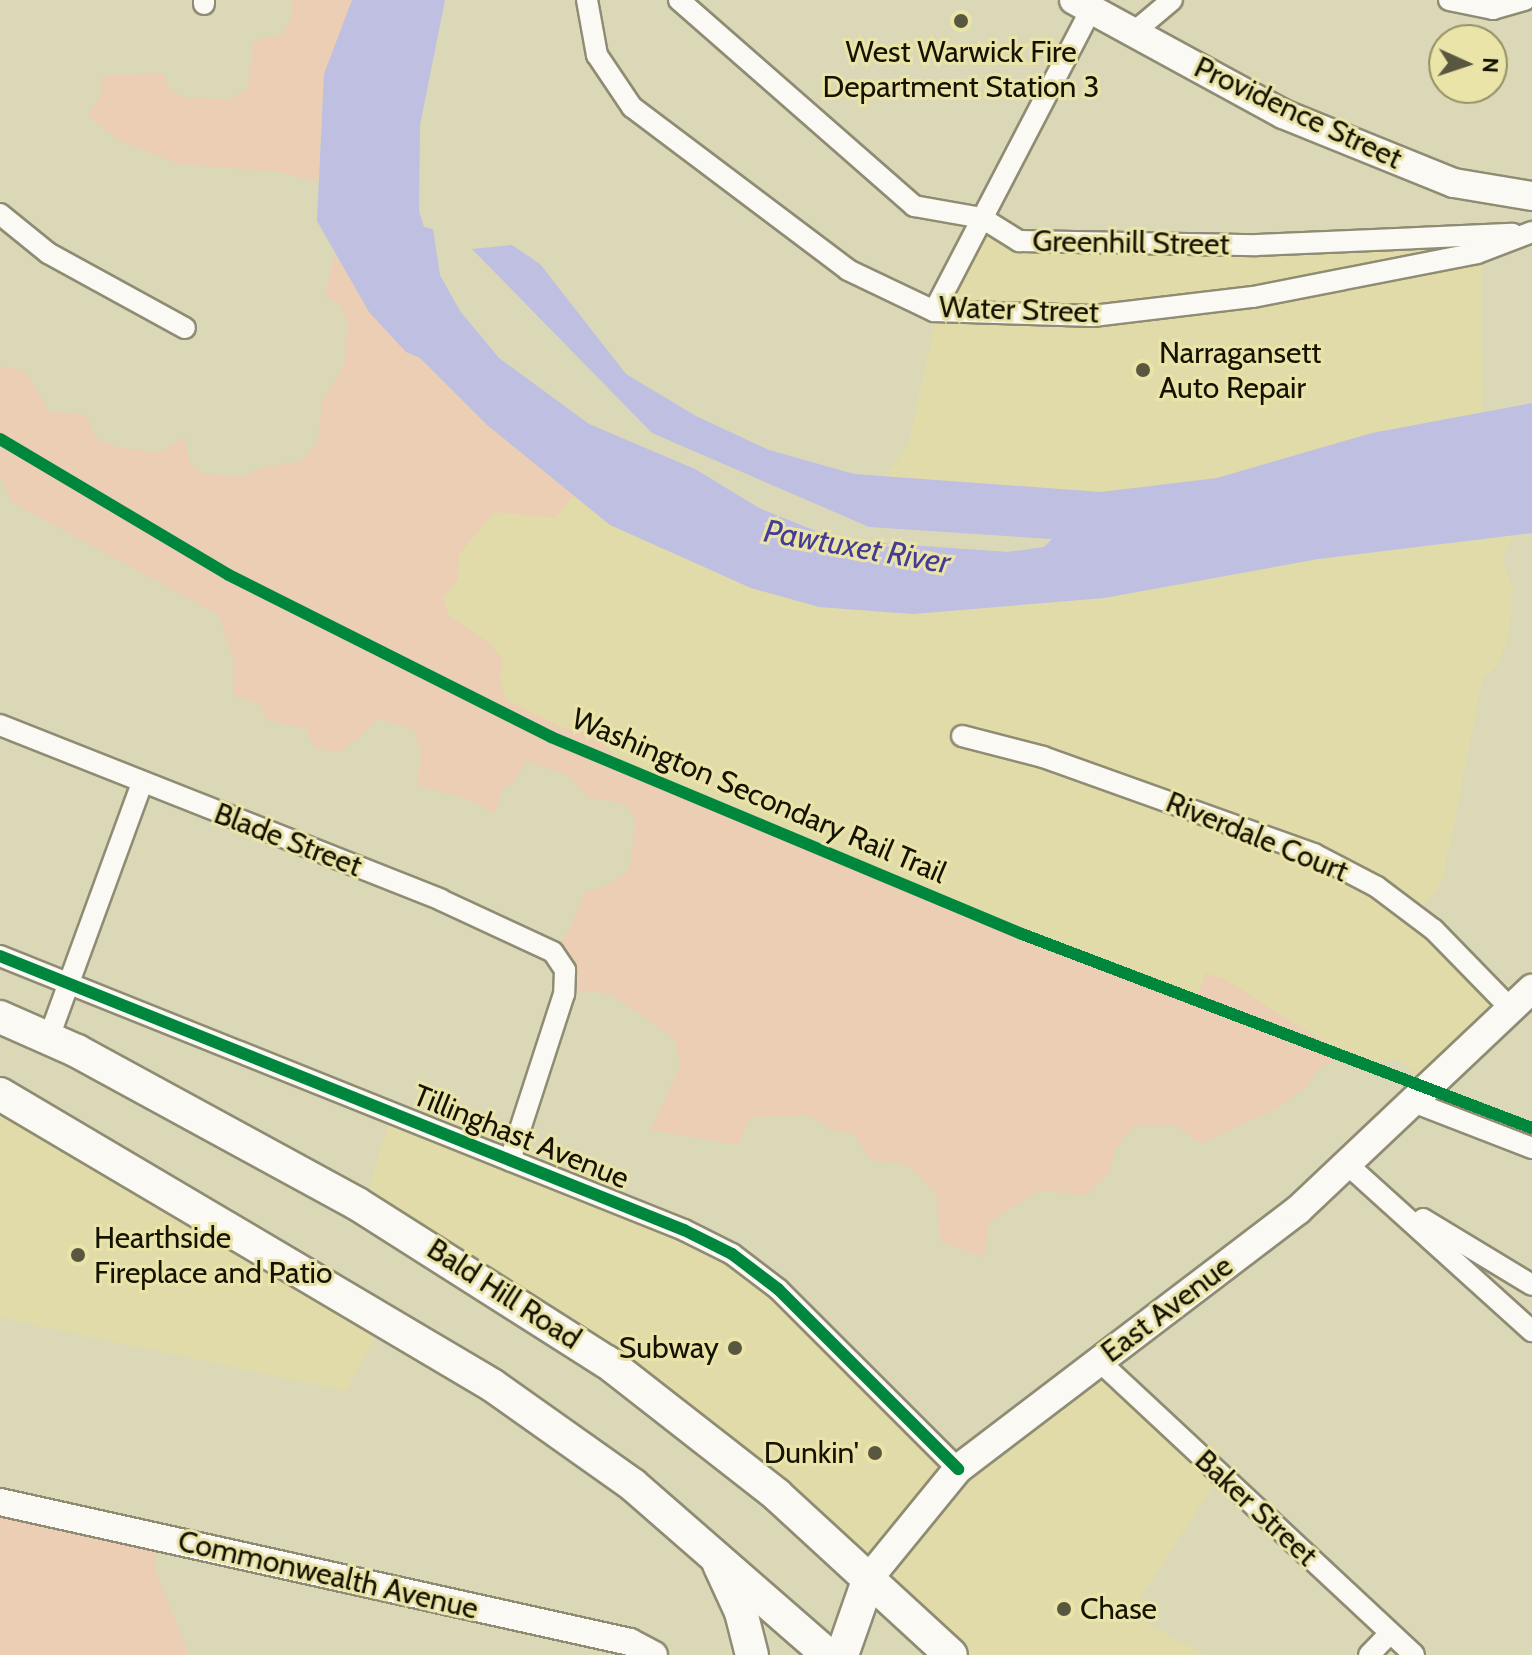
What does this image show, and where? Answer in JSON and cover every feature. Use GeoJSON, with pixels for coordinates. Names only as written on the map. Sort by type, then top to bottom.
{"type":"FeatureCollection","features":[{"type":"Feature","properties":{"kind":"main road","name":"Providence Street"},"geometry":{"type":"LineString","coordinates":[[1083,5],[1283,114],[1410,167],[1468,187],[1532,196]]}},
{"type":"Feature","properties":{"kind":"main road","name":"East Avenue"},"geometry":{"type":"LineString","coordinates":[[842,1655],[869,1578],[958,1469],[1298,1210],[1532,989]]}},
{"type":"Feature","properties":{"kind":"main road","name":"Bald Hill Road"},"geometry":{"type":"LineString","coordinates":[[0,1017],[330,1188],[489,1283],[693,1425],[869,1578],[951,1655]]}},
{"type":"Feature","properties":{"kind":"main road"},"geometry":{"type":"LineString","coordinates":[[0,1094],[492,1385],[633,1485],[828,1655]]}},
{"type":"Feature","properties":{"kind":"main road"},"geometry":{"type":"LineString","coordinates":[[711,1551],[741,1612],[752,1655]]}},
{"type":"Feature","properties":{"kind":"street","name":"Water Street"},"geometry":{"type":"LineString","coordinates":[[587,0],[597,55],[632,107],[848,270],[934,311],[1093,316],[1253,297],[1477,253],[1528,233]]}},
{"type":"Feature","properties":{"kind":"street","name":"Greenhill Street"},"geometry":{"type":"LineString","coordinates":[[679,0],[914,206],[982,218],[1019,241],[1184,246],[1528,233]]}},
{"type":"Feature","properties":{"kind":"street"},"geometry":{"type":"LineString","coordinates":[[1133,33],[1172,0]]}},
{"type":"Feature","properties":{"kind":"street"},"geometry":{"type":"LineString","coordinates":[[1449,0],[1493,9],[1525,0]]}},
{"type":"Feature","properties":{"kind":"street"},"geometry":{"type":"LineString","coordinates":[[934,311],[982,218],[1083,5]]}},
{"type":"Feature","properties":{"kind":"street"},"geometry":{"type":"LineString","coordinates":[[0,214],[48,253],[185,328]]}},
{"type":"Feature","properties":{"kind":"street","name":"Blade Street"},"geometry":{"type":"LineString","coordinates":[[0,725],[441,900],[553,952],[565,970],[564,994],[510,1160]]}},
{"type":"Feature","properties":{"kind":"street","name":"Riverdale Court"},"geometry":{"type":"LineString","coordinates":[[962,736],[1043,757],[1314,854],[1377,887],[1434,930],[1511,1009]]}},
{"type":"Feature","properties":{"kind":"street"},"geometry":{"type":"LineString","coordinates":[[48,1040],[142,783]]}},
{"type":"Feature","properties":{"kind":"street","name":"Tillinghast Avenue"},"geometry":{"type":"LineString","coordinates":[[0,956],[68,986],[510,1160],[732,1254],[778,1289],[958,1469]]}},
{"type":"Feature","properties":{"kind":"street"},"geometry":{"type":"LineString","coordinates":[[1413,1102],[1532,1148]]}},
{"type":"Feature","properties":{"kind":"street"},"geometry":{"type":"LineString","coordinates":[[1348,1165],[1532,1331]]}},
{"type":"Feature","properties":{"kind":"street"},"geometry":{"type":"LineString","coordinates":[[1383,1195],[1532,1285]]}},
{"type":"Feature","properties":{"kind":"street","name":"Baker Street"},"geometry":{"type":"LineString","coordinates":[[1098,1360],[1414,1655]]}},
{"type":"Feature","properties":{"kind":"street","name":"Commonwealth Avenue"},"geometry":{"type":"LineString","coordinates":[[0,1502],[630,1642],[654,1655]]}},
{"type":"Feature","properties":{"kind":"street"},"geometry":{"type":"LineString","coordinates":[[1369,1655],[1390,1633]]}},
{"type":"Feature","properties":{"kind":"shaded area"},"geometry":{"type":"Polygon","coordinates":[[[292,0],[352,0],[324,74],[318,182],[279,172],[179,164],[118,140],[87,115],[101,96],[101,75],[164,74],[168,88],[185,98],[232,99],[247,89],[254,40],[281,36],[292,17],[292,0]]]}},
{"type":"Feature","properties":{"kind":"shaded area"},"geometry":{"type":"Polygon","coordinates":[[[994,219],[1052,237],[1420,235],[1481,226],[1483,412],[1372,433],[1217,478],[1101,492],[885,477],[908,445],[938,308],[994,219]]]}},
{"type":"Feature","properties":{"kind":"shaded area"},"geometry":{"type":"Polygon","coordinates":[[[334,254],[406,352],[420,358],[486,424],[575,494],[555,518],[494,512],[459,554],[458,579],[443,598],[449,616],[490,643],[503,660],[500,679],[506,700],[563,728],[594,733],[631,773],[1195,1002],[1206,973],[1224,979],[1348,1057],[1320,1067],[1306,1087],[1279,1107],[1201,1144],[1177,1126],[1135,1126],[1114,1150],[1111,1170],[1087,1196],[1039,1190],[989,1223],[984,1258],[940,1241],[936,1194],[908,1165],[871,1160],[853,1134],[832,1130],[810,1116],[750,1117],[738,1145],[650,1130],[680,1067],[674,1038],[610,994],[562,988],[555,947],[566,935],[586,891],[608,885],[629,870],[636,822],[625,804],[588,797],[568,776],[526,761],[514,783],[502,788],[495,814],[466,798],[417,786],[421,751],[413,729],[378,719],[342,752],[314,749],[307,729],[266,720],[260,704],[234,696],[234,665],[219,615],[12,502],[0,478],[0,366],[24,370],[49,411],[87,415],[95,437],[119,448],[159,452],[185,437],[190,463],[202,473],[242,477],[262,467],[302,461],[318,441],[322,400],[344,365],[348,323],[339,304],[325,297],[334,254]]]}},
{"type":"Feature","properties":{"kind":"shaded area"},"geometry":{"type":"Polygon","coordinates":[[[575,494],[819,607],[913,614],[1104,598],[1318,559],[1513,536],[1502,558],[1513,591],[1509,634],[1498,666],[1483,679],[1443,880],[1412,921],[1504,1012],[1429,1088],[1399,1059],[1370,1063],[1348,1057],[1224,979],[1206,973],[1196,1002],[631,773],[594,733],[563,728],[506,700],[490,643],[449,616],[443,598],[458,579],[459,554],[494,512],[555,517],[575,494]]]}},
{"type":"Feature","properties":{"kind":"shaded area"},"geometry":{"type":"Polygon","coordinates":[[[0,1095],[382,1324],[346,1391],[0,1318],[0,1095]]]}},
{"type":"Feature","properties":{"kind":"shaded area"},"geometry":{"type":"Polygon","coordinates":[[[390,1118],[736,1251],[960,1468],[1089,1362],[1217,1480],[1130,1614],[1205,1655],[951,1655],[877,1585],[366,1196],[390,1118]]]}},
{"type":"Feature","properties":{"kind":"shaded area"},"geometry":{"type":"Polygon","coordinates":[[[0,1503],[154,1538],[156,1571],[189,1655],[0,1655],[0,1503]]]}},
{"type":"Feature","properties":{"kind":"water","name":"Pawtuxet River"},"geometry":{"type":"Polygon","coordinates":[[[352,0],[445,0],[420,125],[419,211],[424,227],[433,229],[440,275],[460,311],[499,358],[589,424],[695,469],[759,508],[838,540],[1008,552],[1044,547],[1052,539],[869,527],[652,433],[472,249],[512,245],[540,264],[626,374],[696,416],[769,450],[854,474],[1101,492],[1217,478],[1372,433],[1532,403],[1532,533],[1318,559],[1104,598],[913,614],[819,607],[751,588],[610,525],[486,424],[420,358],[406,352],[369,312],[317,221],[324,74],[352,0]]]}},
{"type":"Feature","properties":{"kind":"cycle path","name":"Washington Secondary Rail Trail"},"geometry":{"type":"LineString","coordinates":[[0,439],[229,575],[551,737],[1022,934],[1532,1128]]}},
{"type":"Feature","properties":{"kind":"cycle path"},"geometry":{"type":"LineString","coordinates":[[0,956],[684,1230],[732,1254],[778,1289],[958,1469]]}},
{"type":"Feature","properties":{"kind":"place","name":"West Warwick Fire Department Station 3"},"geometry":{"type":"Point","coordinates":[961,21]}},
{"type":"Feature","properties":{"kind":"place","name":"Narragansett Auto Repair"},"geometry":{"type":"Point","coordinates":[1143,370]}},
{"type":"Feature","properties":{"kind":"place","name":"Hearthside Fireplace and Patio"},"geometry":{"type":"Point","coordinates":[78,1255]}},
{"type":"Feature","properties":{"kind":"place","name":"Subway"},"geometry":{"type":"Point","coordinates":[735,1348]}},
{"type":"Feature","properties":{"kind":"place","name":"Dunkin'"},"geometry":{"type":"Point","coordinates":[875,1453]}},
{"type":"Feature","properties":{"kind":"place","name":"Chase"},"geometry":{"type":"Point","coordinates":[1064,1609]}}]}
